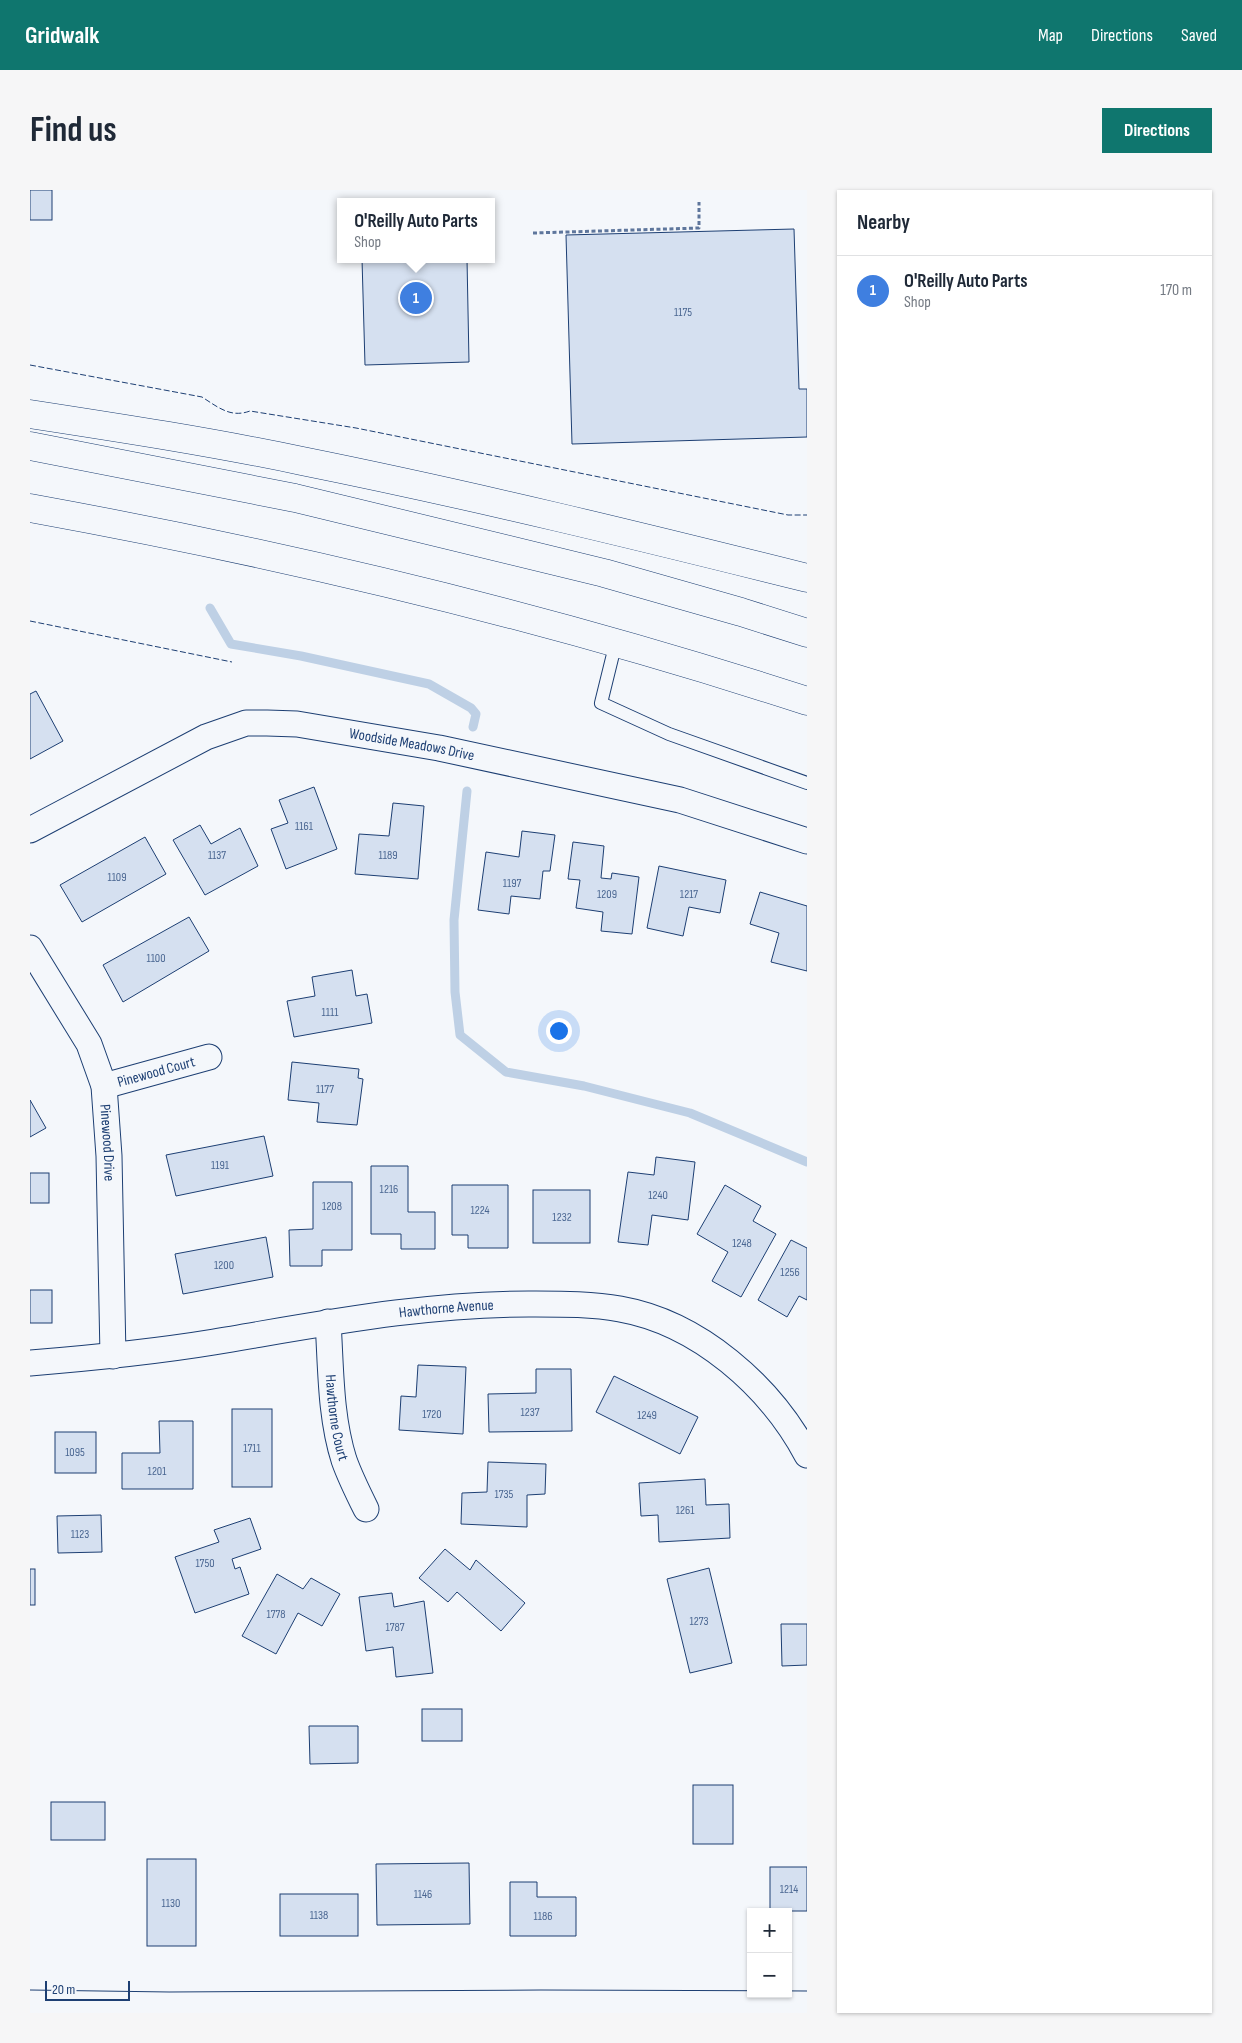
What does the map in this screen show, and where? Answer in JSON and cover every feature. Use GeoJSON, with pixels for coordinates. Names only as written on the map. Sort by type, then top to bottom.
{"type":"FeatureCollection","features":[{"type":"Feature","properties":{"kind":"highway"},"geometry":{"type":"LineString","coordinates":[[30,414],[192,440],[407,483],[567,518],[807,578]]}},
{"type":"Feature","properties":{"kind":"highway"},"geometry":{"type":"LineString","coordinates":[[30,446],[295,498],[604,573],[807,633]]}},
{"type":"Feature","properties":{"kind":"highway"},"geometry":{"type":"LineString","coordinates":[[30,508],[168,533],[412,588],[616,642],[807,701]]}},
{"type":"Feature","properties":{"kind":"street","name":"Woodside Meadows Drive"},"geometry":{"type":"LineString","coordinates":[[30,830],[206,736],[246,723],[267,723],[297,724],[439,748],[680,800],[807,841]]}},
{"type":"Feature","properties":{"kind":"street","name":"Pinewood Drive"},"geometry":{"type":"LineString","coordinates":[[30,948],[89,1044],[104,1086],[109,1156],[113,1356]]}},
{"type":"Feature","properties":{"kind":"street","name":"Pinewood Court"},"geometry":{"type":"LineString","coordinates":[[104,1086],[209,1058]]}},
{"type":"Feature","properties":{"kind":"street","name":"Hawthorne Avenue"},"geometry":{"type":"LineString","coordinates":[[30,1363],[113,1356],[404,1311],[500,1304],[571,1304],[621,1309],[685,1332],[712,1348],[763,1392],[786,1420],[807,1455]]}},
{"type":"Feature","properties":{"kind":"street","name":"Hawthorne Court"},"geometry":{"type":"LineString","coordinates":[[328,1322],[334,1411],[338,1435],[350,1475],[366,1509]]}},
{"type":"Feature","properties":{"kind":"street"},"geometry":{"type":"LineString","coordinates":[[30,2002],[169,2005],[807,2004]]}},
{"type":"Feature","properties":{"kind":"lane"},"geometry":{"type":"LineString","coordinates":[[616,642],[601,703],[669,734],[807,783]]}},
{"type":"Feature","properties":{"kind":"path"},"geometry":{"type":"LineString","coordinates":[[533,233],[699,228],[699,202]]}},
{"type":"Feature","properties":{"kind":"building"},"geometry":{"type":"Polygon","coordinates":[[[30,190],[52,190],[52,220],[30,220],[30,190]]]}},
{"type":"Feature","properties":{"kind":"building"},"geometry":{"type":"Polygon","coordinates":[[[794,229],[799,389],[807,389],[807,437],[572,444],[566,235],[794,229]]]}},
{"type":"Feature","properties":{"kind":"building"},"geometry":{"type":"Polygon","coordinates":[[[362,263],[467,263],[469,362],[365,365],[362,263]]]}},
{"type":"Feature","properties":{"kind":"building"},"geometry":{"type":"Polygon","coordinates":[[[36,691],[63,741],[30,759],[30,694],[36,691]]]}},
{"type":"Feature","properties":{"kind":"building"},"geometry":{"type":"Polygon","coordinates":[[[314,787],[337,849],[286,869],[271,829],[288,823],[279,800],[314,787]]]}},
{"type":"Feature","properties":{"kind":"building"},"geometry":{"type":"Polygon","coordinates":[[[393,803],[424,806],[418,879],[355,874],[359,834],[389,836],[393,803]]]}},
{"type":"Feature","properties":{"kind":"building"},"geometry":{"type":"Polygon","coordinates":[[[200,825],[211,844],[240,828],[258,866],[205,895],[173,840],[200,825]]]}},
{"type":"Feature","properties":{"kind":"building"},"geometry":{"type":"Polygon","coordinates":[[[522,831],[555,835],[550,871],[543,871],[540,899],[511,896],[509,914],[478,910],[486,852],[519,857],[522,831]]]}},
{"type":"Feature","properties":{"kind":"building"},"geometry":{"type":"Polygon","coordinates":[[[145,837],[166,874],[82,922],[60,885],[145,837]]]}},
{"type":"Feature","properties":{"kind":"building"},"geometry":{"type":"Polygon","coordinates":[[[573,842],[604,846],[601,878],[611,879],[612,873],[639,877],[632,934],[601,931],[603,912],[576,908],[580,880],[568,879],[573,842]]]}},
{"type":"Feature","properties":{"kind":"building"},"geometry":{"type":"Polygon","coordinates":[[[659,866],[726,880],[720,913],[689,907],[683,936],[647,928],[659,866]]]}},
{"type":"Feature","properties":{"kind":"building"},"geometry":{"type":"Polygon","coordinates":[[[760,892],[807,906],[807,971],[771,962],[779,933],[750,924],[760,892]]]}},
{"type":"Feature","properties":{"kind":"building"},"geometry":{"type":"Polygon","coordinates":[[[189,917],[209,951],[123,1002],[103,965],[189,917]]]}},
{"type":"Feature","properties":{"kind":"building"},"geometry":{"type":"Polygon","coordinates":[[[352,970],[356,996],[367,994],[372,1023],[294,1037],[287,1001],[315,996],[312,977],[352,970]]]}},
{"type":"Feature","properties":{"kind":"building"},"geometry":{"type":"Polygon","coordinates":[[[292,1062],[359,1069],[358,1078],[363,1079],[357,1125],[317,1122],[319,1103],[288,1100],[292,1062]]]}},
{"type":"Feature","properties":{"kind":"building"},"geometry":{"type":"Polygon","coordinates":[[[30,1100],[46,1128],[30,1137],[30,1100]]]}},
{"type":"Feature","properties":{"kind":"building"},"geometry":{"type":"Polygon","coordinates":[[[264,1136],[273,1176],[176,1196],[166,1155],[264,1136]]]}},
{"type":"Feature","properties":{"kind":"building"},"geometry":{"type":"Polygon","coordinates":[[[656,1157],[695,1162],[688,1220],[652,1215],[648,1245],[618,1242],[628,1172],[654,1175],[656,1157]]]}},
{"type":"Feature","properties":{"kind":"building"},"geometry":{"type":"Polygon","coordinates":[[[371,1166],[408,1166],[408,1212],[435,1212],[435,1249],[401,1249],[401,1234],[371,1234],[371,1166]]]}},
{"type":"Feature","properties":{"kind":"building"},"geometry":{"type":"Polygon","coordinates":[[[30,1173],[49,1173],[49,1203],[30,1203],[30,1173]]]}},
{"type":"Feature","properties":{"kind":"building"},"geometry":{"type":"Polygon","coordinates":[[[313,1182],[352,1182],[352,1250],[322,1250],[322,1266],[290,1266],[289,1230],[313,1229],[313,1182]]]}},
{"type":"Feature","properties":{"kind":"building"},"geometry":{"type":"Polygon","coordinates":[[[452,1185],[508,1185],[508,1248],[468,1248],[468,1235],[452,1235],[452,1185]]]}},
{"type":"Feature","properties":{"kind":"building"},"geometry":{"type":"Polygon","coordinates":[[[725,1185],[761,1206],[753,1221],[776,1234],[741,1297],[712,1281],[728,1252],[697,1234],[725,1185]]]}},
{"type":"Feature","properties":{"kind":"building"},"geometry":{"type":"Polygon","coordinates":[[[533,1190],[590,1190],[590,1243],[533,1243],[533,1190]]]}},
{"type":"Feature","properties":{"kind":"building"},"geometry":{"type":"Polygon","coordinates":[[[266,1237],[273,1277],[183,1294],[175,1254],[266,1237]]]}},
{"type":"Feature","properties":{"kind":"building"},"geometry":{"type":"Polygon","coordinates":[[[791,1240],[807,1248],[807,1300],[799,1296],[787,1317],[758,1300],[791,1240]]]}},
{"type":"Feature","properties":{"kind":"building"},"geometry":{"type":"Polygon","coordinates":[[[30,1290],[52,1290],[52,1323],[30,1323],[30,1290]]]}},
{"type":"Feature","properties":{"kind":"building"},"geometry":{"type":"Polygon","coordinates":[[[418,1365],[466,1367],[463,1434],[399,1430],[401,1396],[416,1397],[418,1365]]]}},
{"type":"Feature","properties":{"kind":"building"},"geometry":{"type":"Polygon","coordinates":[[[536,1369],[571,1369],[572,1431],[489,1432],[488,1394],[536,1393],[536,1369]]]}},
{"type":"Feature","properties":{"kind":"building"},"geometry":{"type":"Polygon","coordinates":[[[614,1376],[698,1417],[680,1454],[596,1412],[614,1376]]]}},
{"type":"Feature","properties":{"kind":"building"},"geometry":{"type":"Polygon","coordinates":[[[232,1409],[272,1409],[272,1487],[232,1487],[232,1409]]]}},
{"type":"Feature","properties":{"kind":"building"},"geometry":{"type":"Polygon","coordinates":[[[159,1421],[193,1421],[193,1489],[122,1489],[122,1453],[160,1453],[159,1421]]]}},
{"type":"Feature","properties":{"kind":"building"},"geometry":{"type":"Polygon","coordinates":[[[55,1432],[96,1432],[96,1473],[55,1473],[55,1432]]]}},
{"type":"Feature","properties":{"kind":"building"},"geometry":{"type":"Polygon","coordinates":[[[488,1462],[546,1464],[545,1494],[527,1495],[527,1527],[461,1524],[462,1493],[487,1492],[488,1462]]]}},
{"type":"Feature","properties":{"kind":"building"},"geometry":{"type":"Polygon","coordinates":[[[705,1479],[706,1505],[729,1504],[730,1538],[659,1542],[658,1515],[641,1516],[639,1483],[705,1479]]]}},
{"type":"Feature","properties":{"kind":"building"},"geometry":{"type":"Polygon","coordinates":[[[101,1515],[102,1552],[58,1553],[57,1516],[101,1515]]]}},
{"type":"Feature","properties":{"kind":"building"},"geometry":{"type":"Polygon","coordinates":[[[250,1518],[261,1549],[232,1559],[235,1569],[240,1567],[249,1594],[195,1613],[175,1557],[219,1542],[214,1530],[250,1518]]]}},
{"type":"Feature","properties":{"kind":"building"},"geometry":{"type":"Polygon","coordinates":[[[445,1549],[470,1570],[476,1560],[525,1603],[501,1631],[457,1592],[448,1602],[419,1578],[445,1549]]]}},
{"type":"Feature","properties":{"kind":"building"},"geometry":{"type":"Polygon","coordinates":[[[709,1568],[732,1663],[690,1673],[667,1579],[709,1568]]]}},
{"type":"Feature","properties":{"kind":"building"},"geometry":{"type":"Polygon","coordinates":[[[30,1569],[35,1569],[35,1605],[30,1605],[30,1569]]]}},
{"type":"Feature","properties":{"kind":"building"},"geometry":{"type":"Polygon","coordinates":[[[277,1574],[303,1589],[311,1578],[340,1594],[322,1626],[298,1613],[276,1654],[242,1636],[277,1574]]]}},
{"type":"Feature","properties":{"kind":"building"},"geometry":{"type":"Polygon","coordinates":[[[392,1593],[394,1607],[424,1601],[433,1673],[396,1677],[393,1647],[366,1651],[359,1597],[392,1593]]]}},
{"type":"Feature","properties":{"kind":"building"},"geometry":{"type":"Polygon","coordinates":[[[781,1624],[807,1624],[807,1665],[782,1666],[781,1624]]]}},
{"type":"Feature","properties":{"kind":"building"},"geometry":{"type":"Polygon","coordinates":[[[422,1709],[462,1709],[462,1741],[422,1741],[422,1709]]]}},
{"type":"Feature","properties":{"kind":"building"},"geometry":{"type":"Polygon","coordinates":[[[309,1726],[358,1726],[358,1763],[310,1764],[309,1726]]]}},
{"type":"Feature","properties":{"kind":"building"},"geometry":{"type":"Polygon","coordinates":[[[693,1785],[733,1785],[733,1844],[693,1844],[693,1785]]]}},
{"type":"Feature","properties":{"kind":"building"},"geometry":{"type":"Polygon","coordinates":[[[51,1802],[105,1802],[105,1840],[51,1840],[51,1802]]]}},
{"type":"Feature","properties":{"kind":"building"},"geometry":{"type":"Polygon","coordinates":[[[147,1859],[196,1859],[196,1946],[147,1946],[147,1859]]]}},
{"type":"Feature","properties":{"kind":"building"},"geometry":{"type":"Polygon","coordinates":[[[469,1863],[470,1924],[377,1925],[376,1864],[469,1863]]]}},
{"type":"Feature","properties":{"kind":"building"},"geometry":{"type":"Polygon","coordinates":[[[770,1867],[807,1867],[807,1911],[792,1911],[792,1908],[770,1908],[770,1867]]]}},
{"type":"Feature","properties":{"kind":"building"},"geometry":{"type":"Polygon","coordinates":[[[510,1882],[537,1882],[537,1897],[576,1897],[576,1936],[510,1936],[510,1882]]]}},
{"type":"Feature","properties":{"kind":"building"},"geometry":{"type":"Polygon","coordinates":[[[280,1894],[358,1894],[358,1936],[280,1936],[280,1894]]]}},
{"type":"Feature","properties":{"kind":"waterway"},"geometry":{"type":"LineString","coordinates":[[210,608],[231,644],[301,656],[429,684],[471,708],[476,714],[473,727]]}},
{"type":"Feature","properties":{"kind":"waterway"},"geometry":{"type":"LineString","coordinates":[[467,791],[454,920],[455,992],[460,1035],[506,1072],[584,1086],[690,1113],[807,1162]]}},
{"type":"Feature","properties":{"kind":"fence"},"geometry":{"type":"LineString","coordinates":[[30,365],[202,397],[231,413],[250,411],[356,428],[788,515],[807,515]]}},
{"type":"Feature","properties":{"kind":"fence"},"geometry":{"type":"LineString","coordinates":[[30,621],[232,662]]}},
{"type":"Feature","properties":{"kind":"place","name":"O'Reilly Auto Parts"},"geometry":{"type":"Point","coordinates":[416,298]}}]}
